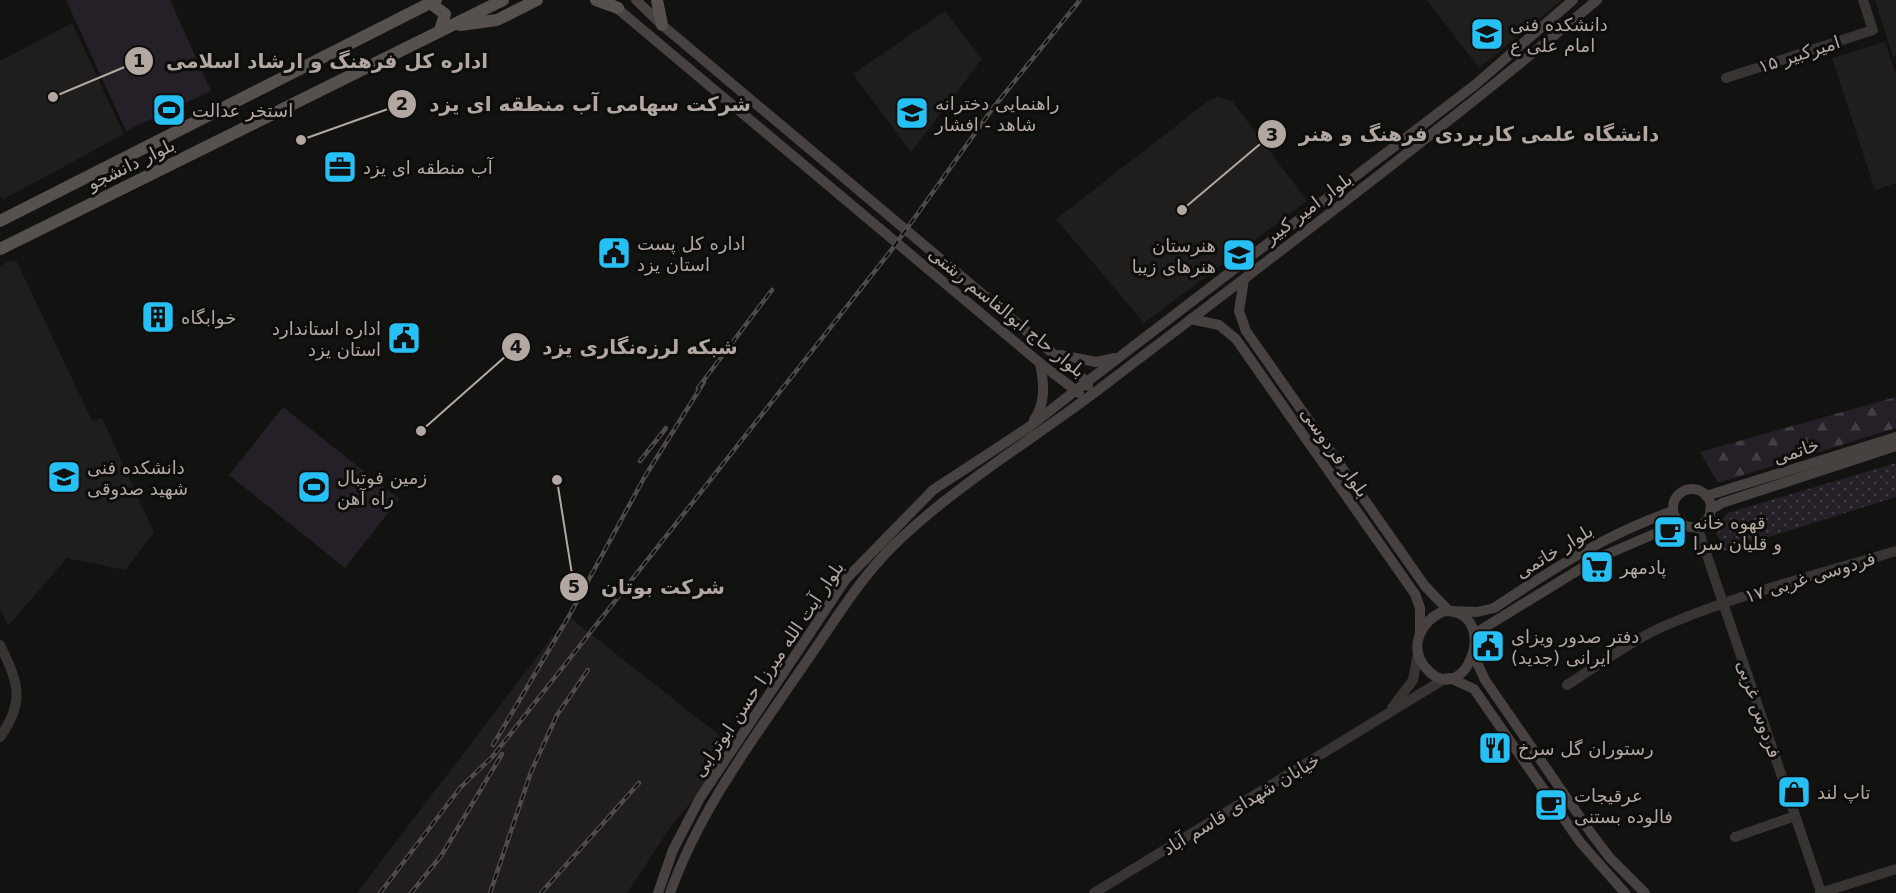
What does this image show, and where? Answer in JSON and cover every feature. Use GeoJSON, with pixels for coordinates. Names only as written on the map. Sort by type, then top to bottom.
{"type":"FeatureCollection","features":[{"type":"Feature","properties":{"kind":"main road","name":"بلوار دانشجو"},"geometry":{"type":"LineString","coordinates":[[0,249],[503,0]]}},
{"type":"Feature","properties":{"kind":"main road"},"geometry":{"type":"LineString","coordinates":[[433,2],[445,14],[445,29],[497,20],[537,0]]}},
{"type":"Feature","properties":{"kind":"main road"},"geometry":{"type":"LineString","coordinates":[[596,0],[618,8]]}},
{"type":"Feature","properties":{"kind":"main road","name":"بلوار حاج ابوالقاسم رشتی"},"geometry":{"type":"LineString","coordinates":[[607,0],[1040,363],[1075,391],[1091,396]]}},
{"type":"Feature","properties":{"kind":"main road","name":"بلوار حاج ابوالقاسم رشتی"},"geometry":{"type":"LineString","coordinates":[[636,0],[662,25],[1087,382],[1091,396]]}},
{"type":"Feature","properties":{"kind":"main road"},"geometry":{"type":"LineString","coordinates":[[657,0],[662,25]]}},
{"type":"Feature","properties":{"kind":"main road","name":"بلوار امیر کبیر"},"geometry":{"type":"LineString","coordinates":[[1029,426],[1476,84],[1573,0]]}},
{"type":"Feature","properties":{"kind":"main road","name":"بلوار امیر کبیر"},"geometry":{"type":"LineString","coordinates":[[1035,437],[1484,95],[1597,0]]}},
{"type":"Feature","properties":{"kind":"main road","name":"بلوار دانشجو"},"geometry":{"type":"LineString","coordinates":[[0,221],[433,2]]}},
{"type":"Feature","properties":{"kind":"main road"},"geometry":{"type":"LineString","coordinates":[[1366,168],[1374,179]]}},
{"type":"Feature","properties":{"kind":"main road","name":"بلوار فردوسی"},"geometry":{"type":"LineString","coordinates":[[1244,279],[1239,311],[1246,331],[1425,586],[1450,611]]}},
{"type":"Feature","properties":{"kind":"main road","name":"بلوار فردوسی"},"geometry":{"type":"LineString","coordinates":[[1191,319],[1219,325],[1236,339],[1415,594],[1420,608],[1420,632]]}},
{"type":"Feature","properties":{"kind":"main road"},"geometry":{"type":"LineString","coordinates":[[1051,352],[1073,360],[1096,362],[1118,358]]}},
{"type":"Feature","properties":{"kind":"main road"},"geometry":{"type":"LineString","coordinates":[[1029,426],[1038,413],[1043,397],[1044,380],[1040,363]]}},
{"type":"Feature","properties":{"kind":"main road","name":"بلوار آیت الله میرزا حسن ابوترابی"},"geometry":{"type":"LineString","coordinates":[[658,893],[673,850],[700,798],[846,579],[933,490],[1029,426]]}},
{"type":"Feature","properties":{"kind":"main road","name":"بلوار آیت الله میرزا حسن ابوترابی"},"geometry":{"type":"LineString","coordinates":[[670,893],[685,852],[736,761],[861,583],[894,544],[918,523],[1035,437]]}},
{"type":"Feature","properties":{"kind":"main road","name":"خاتمی"},"geometry":{"type":"LineString","coordinates":[[1706,496],[1896,437]]}},
{"type":"Feature","properties":{"kind":"main road","name":"خاتمی"},"geometry":{"type":"LineString","coordinates":[[1710,510],[1722,503],[1896,446]]}},
{"type":"Feature","properties":{"kind":"main road"},"geometry":{"type":"LineString","coordinates":[[1693,489],[1706,496],[1710,510],[1708,517],[1697,526],[1690,527],[1680,523],[1673,511],[1675,500],[1686,490],[1693,489]]}},
{"type":"Feature","properties":{"kind":"main road","name":"بلوار خاتمی"},"geometry":{"type":"LineString","coordinates":[[1450,611],[1477,612],[1494,608],[1593,546],[1640,522],[1673,511]]}},
{"type":"Feature","properties":{"kind":"main road","name":"بلوار خاتمی"},"geometry":{"type":"LineString","coordinates":[[1474,633],[1599,558],[1680,523]]}},
{"type":"Feature","properties":{"kind":"main road"},"geometry":{"type":"LineString","coordinates":[[1474,656],[1460,675],[1438,678],[1429,672],[1418,653],[1420,632],[1434,615],[1450,611],[1464,617],[1474,633],[1474,656],[1485,680],[1591,833],[1610,858],[1645,893]]}},
{"type":"Feature","properties":{"kind":"main road"},"geometry":{"type":"LineString","coordinates":[[1448,678],[1474,689],[1580,842],[1625,893]]}},
{"type":"Feature","properties":{"kind":"street","name":"امیرکبیر ۱۵"},"geometry":{"type":"LineString","coordinates":[[1726,78],[1873,30],[1863,0]]}},
{"type":"Feature","properties":{"kind":"street","name":"فردوس غربی"},"geometry":{"type":"LineString","coordinates":[[1697,526],[1820,893]]}},
{"type":"Feature","properties":{"kind":"street","name":"فردوسی غربی ۱۷"},"geometry":{"type":"LineString","coordinates":[[1567,685],[1667,625],[1723,603],[1896,551]]}},
{"type":"Feature","properties":{"kind":"street"},"geometry":{"type":"LineString","coordinates":[[0,645],[17,690],[16,711],[0,736]]}},
{"type":"Feature","properties":{"kind":"street"},"geometry":{"type":"LineString","coordinates":[[1388,714],[1413,680],[1418,653]]}},
{"type":"Feature","properties":{"kind":"street","name":"خیابان شهدای قاسم آباد"},"geometry":{"type":"LineString","coordinates":[[1094,893],[1448,678]]}},
{"type":"Feature","properties":{"kind":"street"},"geometry":{"type":"LineString","coordinates":[[1735,837],[1795,816]]}},
{"type":"Feature","properties":{"kind":"street"},"geometry":{"type":"LineString","coordinates":[[1820,893],[1896,869]]}},
{"type":"Feature","properties":{"kind":"shaded area","name":"دانشکده فنی امام علی ع"},"geometry":{"type":"Polygon","coordinates":[[[1427,0],[1562,0],[1479,68],[1427,0]]]}},
{"type":"Feature","properties":{"kind":"shaded area"},"geometry":{"type":"Polygon","coordinates":[[[1875,0],[1896,0],[1896,56],[1893,57],[1875,0]]]}},
{"type":"Feature","properties":{"kind":"shaded area","name":"راهنمایی دخترانه شاهد - افشار"},"geometry":{"type":"Polygon","coordinates":[[[945,11],[982,59],[911,152],[853,74],[945,11]]]}},
{"type":"Feature","properties":{"kind":"shaded area"},"geometry":{"type":"Polygon","coordinates":[[[72,23],[124,134],[2,200],[0,195],[0,61],[72,23]]]}},
{"type":"Feature","properties":{"kind":"shaded area"},"geometry":{"type":"Polygon","coordinates":[[[1885,42],[1896,75],[1896,183],[1875,190],[1832,58],[1885,42]]]}},
{"type":"Feature","properties":{"kind":"shaded area"},"geometry":{"type":"Polygon","coordinates":[[[1217,97],[1232,101],[1307,201],[1144,323],[1056,219],[1208,101],[1217,97]]]}},
{"type":"Feature","properties":{"kind":"shaded area","name":"دانشکده فنی شهید صدوقی"},"geometry":{"type":"Polygon","coordinates":[[[10,261],[17,262],[92,421],[102,418],[154,533],[125,570],[67,558],[8,626],[0,608],[0,266],[10,261]]]}},
{"type":"Feature","properties":{"kind":"shaded area"},"geometry":{"type":"Polygon","coordinates":[[[568,616],[724,739],[731,754],[672,825],[627,893],[357,893],[568,616]]]}},
{"type":"Feature","properties":{"kind":"green space"},"geometry":{"type":"Polygon","coordinates":[[[66,0],[170,0],[211,91],[126,131],[66,0]]]}},
{"type":"Feature","properties":{"kind":"green space"},"geometry":{"type":"Polygon","coordinates":[[[1896,397],[1896,428],[1718,483],[1700,452],[1896,397]]]}},
{"type":"Feature","properties":{"kind":"green space","name":"زمین فوتبال راه آهن"},"geometry":{"type":"Polygon","coordinates":[[[283,407],[399,499],[345,568],[229,475],[283,407]]]}},
{"type":"Feature","properties":{"kind":"green space"},"geometry":{"type":"Polygon","coordinates":[[[1896,463],[1896,497],[1724,551],[1715,530],[1727,513],[1896,463]]]}},
{"type":"Feature","properties":{"kind":"railway"},"geometry":{"type":"LineString","coordinates":[[380,893],[460,788],[493,756],[893,248],[993,108],[1080,0]]}},
{"type":"Feature","properties":{"kind":"railway"},"geometry":{"type":"LineString","coordinates":[[698,388],[772,290]]}},
{"type":"Feature","properties":{"kind":"railway"},"geometry":{"type":"LineString","coordinates":[[493,745],[569,616],[644,478],[704,382]]}},
{"type":"Feature","properties":{"kind":"railway"},"geometry":{"type":"LineString","coordinates":[[640,461],[666,428]]}},
{"type":"Feature","properties":{"kind":"railway"},"geometry":{"type":"LineString","coordinates":[[490,893],[531,772],[557,715],[588,670]]}},
{"type":"Feature","properties":{"kind":"railway"},"geometry":{"type":"LineString","coordinates":[[411,893],[441,856],[502,754]]}},
{"type":"Feature","properties":{"kind":"railway"},"geometry":{"type":"LineString","coordinates":[[541,893],[639,783]]}},
{"type":"Feature","properties":{"kind":"place","name":"دانشکده فنی امام علی ع"},"geometry":{"type":"Point","coordinates":[1487,34]}},
{"type":"Feature","properties":{"kind":"place","name":"اداره کل فرهنگ و ارشاد اسلامی"},"geometry":{"type":"Point","coordinates":[53,97]}},
{"type":"Feature","properties":{"kind":"place","name":"استخر عدالت"},"geometry":{"type":"Point","coordinates":[169,110]}},
{"type":"Feature","properties":{"kind":"place","name":"راهنمایی دخترانه شاهد - افشار"},"geometry":{"type":"Point","coordinates":[912,113]}},
{"type":"Feature","properties":{"kind":"place","name":"شرکت سهامی آب منطقه ای یزد"},"geometry":{"type":"Point","coordinates":[301,140]}},
{"type":"Feature","properties":{"kind":"place","name":"آب منطقه ای یزد"},"geometry":{"type":"Point","coordinates":[340,167]}},
{"type":"Feature","properties":{"kind":"place","name":"دانشگاه علمی کاربردی فرهنگ و هنر"},"geometry":{"type":"Point","coordinates":[1182,210]}},
{"type":"Feature","properties":{"kind":"place","name":"اداره کل پست استان یزد"},"geometry":{"type":"Point","coordinates":[614,253]}},
{"type":"Feature","properties":{"kind":"place","name":"هنرستان هنرهای زیبا"},"geometry":{"type":"Point","coordinates":[1239,255]}},
{"type":"Feature","properties":{"kind":"place","name":"خوابگاه"},"geometry":{"type":"Point","coordinates":[158,317]}},
{"type":"Feature","properties":{"kind":"place","name":"اداره استاندارد استان یزد"},"geometry":{"type":"Point","coordinates":[404,338]}},
{"type":"Feature","properties":{"kind":"place","name":"شبکه لرزه‌نگاری یزد"},"geometry":{"type":"Point","coordinates":[421,431]}},
{"type":"Feature","properties":{"kind":"place","name":"دانشکده فنی شهید صدوقی"},"geometry":{"type":"Point","coordinates":[64,477]}},
{"type":"Feature","properties":{"kind":"place","name":"شرکت بوتان"},"geometry":{"type":"Point","coordinates":[557,480]}},
{"type":"Feature","properties":{"kind":"place","name":"زمین فوتبال راه آهن"},"geometry":{"type":"Point","coordinates":[314,487]}},
{"type":"Feature","properties":{"kind":"place","name":"قهوه خانه و قلیان سرا"},"geometry":{"type":"Point","coordinates":[1670,532]}},
{"type":"Feature","properties":{"kind":"place","name":"پادمهر"},"geometry":{"type":"Point","coordinates":[1597,567]}},
{"type":"Feature","properties":{"kind":"place","name":"دفتر صدور ویزای ایرانی (جدید)"},"geometry":{"type":"Point","coordinates":[1488,646]}},
{"type":"Feature","properties":{"kind":"place","name":"رستوران گل سرخ"},"geometry":{"type":"Point","coordinates":[1495,748]}},
{"type":"Feature","properties":{"kind":"place","name":"تاپ لند"},"geometry":{"type":"Point","coordinates":[1794,792]}},
{"type":"Feature","properties":{"kind":"place","name":"عرقیجات فالوده بستنی"},"geometry":{"type":"Point","coordinates":[1551,805]}}]}
